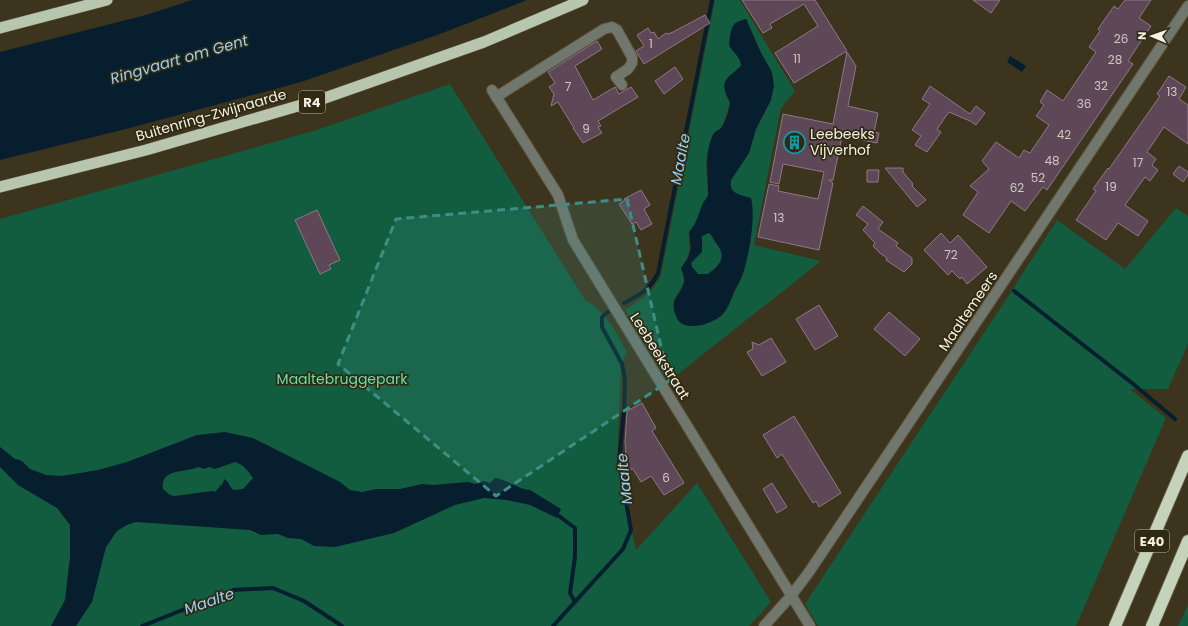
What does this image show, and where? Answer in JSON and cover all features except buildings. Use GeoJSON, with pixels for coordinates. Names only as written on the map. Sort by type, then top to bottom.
{"type":"FeatureCollection","features":[{"type":"Feature","properties":{"kind":"highway"},"geometry":{"type":"LineString","coordinates":[[0,28],[107,0]]}},
{"type":"Feature","properties":{"kind":"highway","name":"Buitenring-Zwijnaarde"},"geometry":{"type":"LineString","coordinates":[[0,187],[146,150],[322,99],[484,42],[583,0]]}},
{"type":"Feature","properties":{"kind":"highway","name":"E40"},"geometry":{"type":"LineString","coordinates":[[1115,626],[1188,456]]}},
{"type":"Feature","properties":{"kind":"highway","name":"E40"},"geometry":{"type":"LineString","coordinates":[[1152,626],[1188,541]]}},
{"type":"Feature","properties":{"kind":"street","name":"Maaltemeers"},"geometry":{"type":"LineString","coordinates":[[764,626],[791,596],[809,572],[1188,6]]}},
{"type":"Feature","properties":{"kind":"street","name":"Leebeekstraat"},"geometry":{"type":"LineString","coordinates":[[622,85],[616,77],[628,69],[632,64],[632,57],[617,30],[612,27],[604,29],[494,93],[558,195],[573,240],[810,626]]}},
{"type":"Feature","properties":{"kind":"highlighted area"},"geometry":{"type":"Polygon","coordinates":[[[627,199],[669,381],[496,496],[338,364],[396,219],[627,199]]]}},
{"type":"Feature","properties":{"kind":"green space"},"geometry":{"type":"Polygon","coordinates":[[[715,0],[740,0],[795,91],[781,108],[754,245],[821,261],[668,382],[625,310],[650,292],[658,282],[661,275],[715,0]],[[746,19],[730,34],[729,43],[741,62],[741,66],[736,70],[726,95],[730,103],[723,124],[712,136],[706,165],[708,196],[695,224],[689,232],[689,252],[683,265],[685,281],[674,300],[674,309],[679,322],[688,326],[703,325],[721,316],[742,277],[752,223],[736,194],[731,189],[731,180],[749,153],[756,129],[771,100],[765,61],[746,19]]]}},
{"type":"Feature","properties":{"kind":"green space","name":"Maaltebruggepark"},"geometry":{"type":"Polygon","coordinates":[[[450,84],[585,300],[605,316],[627,352],[621,366],[617,464],[636,550],[697,483],[771,602],[749,626],[0,626],[0,219],[317,130],[450,84]]]}},
{"type":"Feature","properties":{"kind":"green space"},"geometry":{"type":"Polygon","coordinates":[[[1176,208],[1188,216],[1188,344],[1168,389],[1130,389],[1166,418],[1076,626],[818,626],[805,604],[1057,220],[1125,269],[1176,208]]]}},
{"type":"Feature","properties":{"kind":"green space"},"geometry":{"type":"Polygon","coordinates":[[[709,232],[721,252],[721,260],[719,264],[708,274],[698,274],[692,267],[691,263],[703,245],[701,239],[702,236],[709,232]]]}},
{"type":"Feature","properties":{"kind":"green space"},"geometry":{"type":"Polygon","coordinates":[[[1188,605],[1188,626],[1178,626],[1188,605]]]}},
{"type":"Feature","properties":{"kind":"water","name":"Ringvaart om Gent"},"geometry":{"type":"Polygon","coordinates":[[[192,0],[527,0],[440,34],[301,82],[130,128],[0,160],[0,52],[146,15],[192,0]]]}},
{"type":"Feature","properties":{"kind":"water"},"geometry":{"type":"Polygon","coordinates":[[[746,19],[761,53],[772,72],[774,86],[771,100],[756,129],[749,153],[731,180],[731,188],[733,191],[739,195],[751,198],[753,216],[749,248],[745,268],[729,305],[723,314],[707,323],[696,326],[687,326],[677,319],[674,310],[674,301],[684,282],[681,268],[688,258],[691,248],[689,232],[693,228],[704,201],[708,196],[707,158],[710,143],[716,131],[720,129],[724,123],[729,109],[730,103],[724,87],[726,79],[741,66],[739,58],[729,44],[732,27],[735,23],[746,19]],[[709,233],[702,236],[702,252],[691,263],[692,267],[698,274],[708,274],[719,264],[721,260],[721,252],[709,233]]]}},
{"type":"Feature","properties":{"kind":"water"},"geometry":{"type":"Polygon","coordinates":[[[1010,56],[1026,66],[1022,72],[1007,62],[1010,56]]]}},
{"type":"Feature","properties":{"kind":"water"},"geometry":{"type":"Polygon","coordinates":[[[225,432],[253,438],[340,482],[350,490],[362,492],[376,489],[400,489],[422,484],[433,485],[468,482],[475,484],[484,481],[490,483],[495,478],[530,490],[561,509],[557,518],[530,505],[507,500],[484,498],[455,505],[394,533],[335,547],[314,546],[301,539],[288,538],[278,534],[261,535],[250,530],[136,522],[117,531],[106,547],[92,602],[76,626],[51,626],[65,600],[70,557],[70,525],[57,508],[18,485],[0,467],[0,447],[15,459],[23,462],[30,469],[46,475],[62,476],[98,470],[127,462],[197,435],[225,432]],[[235,462],[215,469],[209,467],[204,469],[198,467],[174,472],[165,478],[163,482],[163,489],[170,495],[175,496],[212,491],[215,492],[223,483],[224,479],[232,489],[243,489],[253,478],[245,468],[235,462]]]}},
{"type":"Feature","properties":{"kind":"waterway","name":"Maalte"},"geometry":{"type":"LineString","coordinates":[[624,303],[648,288],[658,273],[712,0]]}},
{"type":"Feature","properties":{"kind":"waterway"},"geometry":{"type":"LineString","coordinates":[[1014,291],[1132,383],[1175,419]]}},
{"type":"Feature","properties":{"kind":"waterway","name":"Maalte"},"geometry":{"type":"LineString","coordinates":[[553,626],[623,549],[631,530],[619,462],[625,380],[622,364],[602,327],[602,317],[608,312]]}},
{"type":"Feature","properties":{"kind":"waterway"},"geometry":{"type":"LineString","coordinates":[[559,516],[575,528],[575,557],[570,593],[575,602]]}},
{"type":"Feature","properties":{"kind":"waterway","name":"Maalte"},"geometry":{"type":"LineString","coordinates":[[142,626],[233,590],[273,588],[304,601],[342,626]]}},
{"type":"Feature","properties":{"kind":"place","name":"Leebeeks Vijverhof"},"geometry":{"type":"Point","coordinates":[794,142]}}]}
